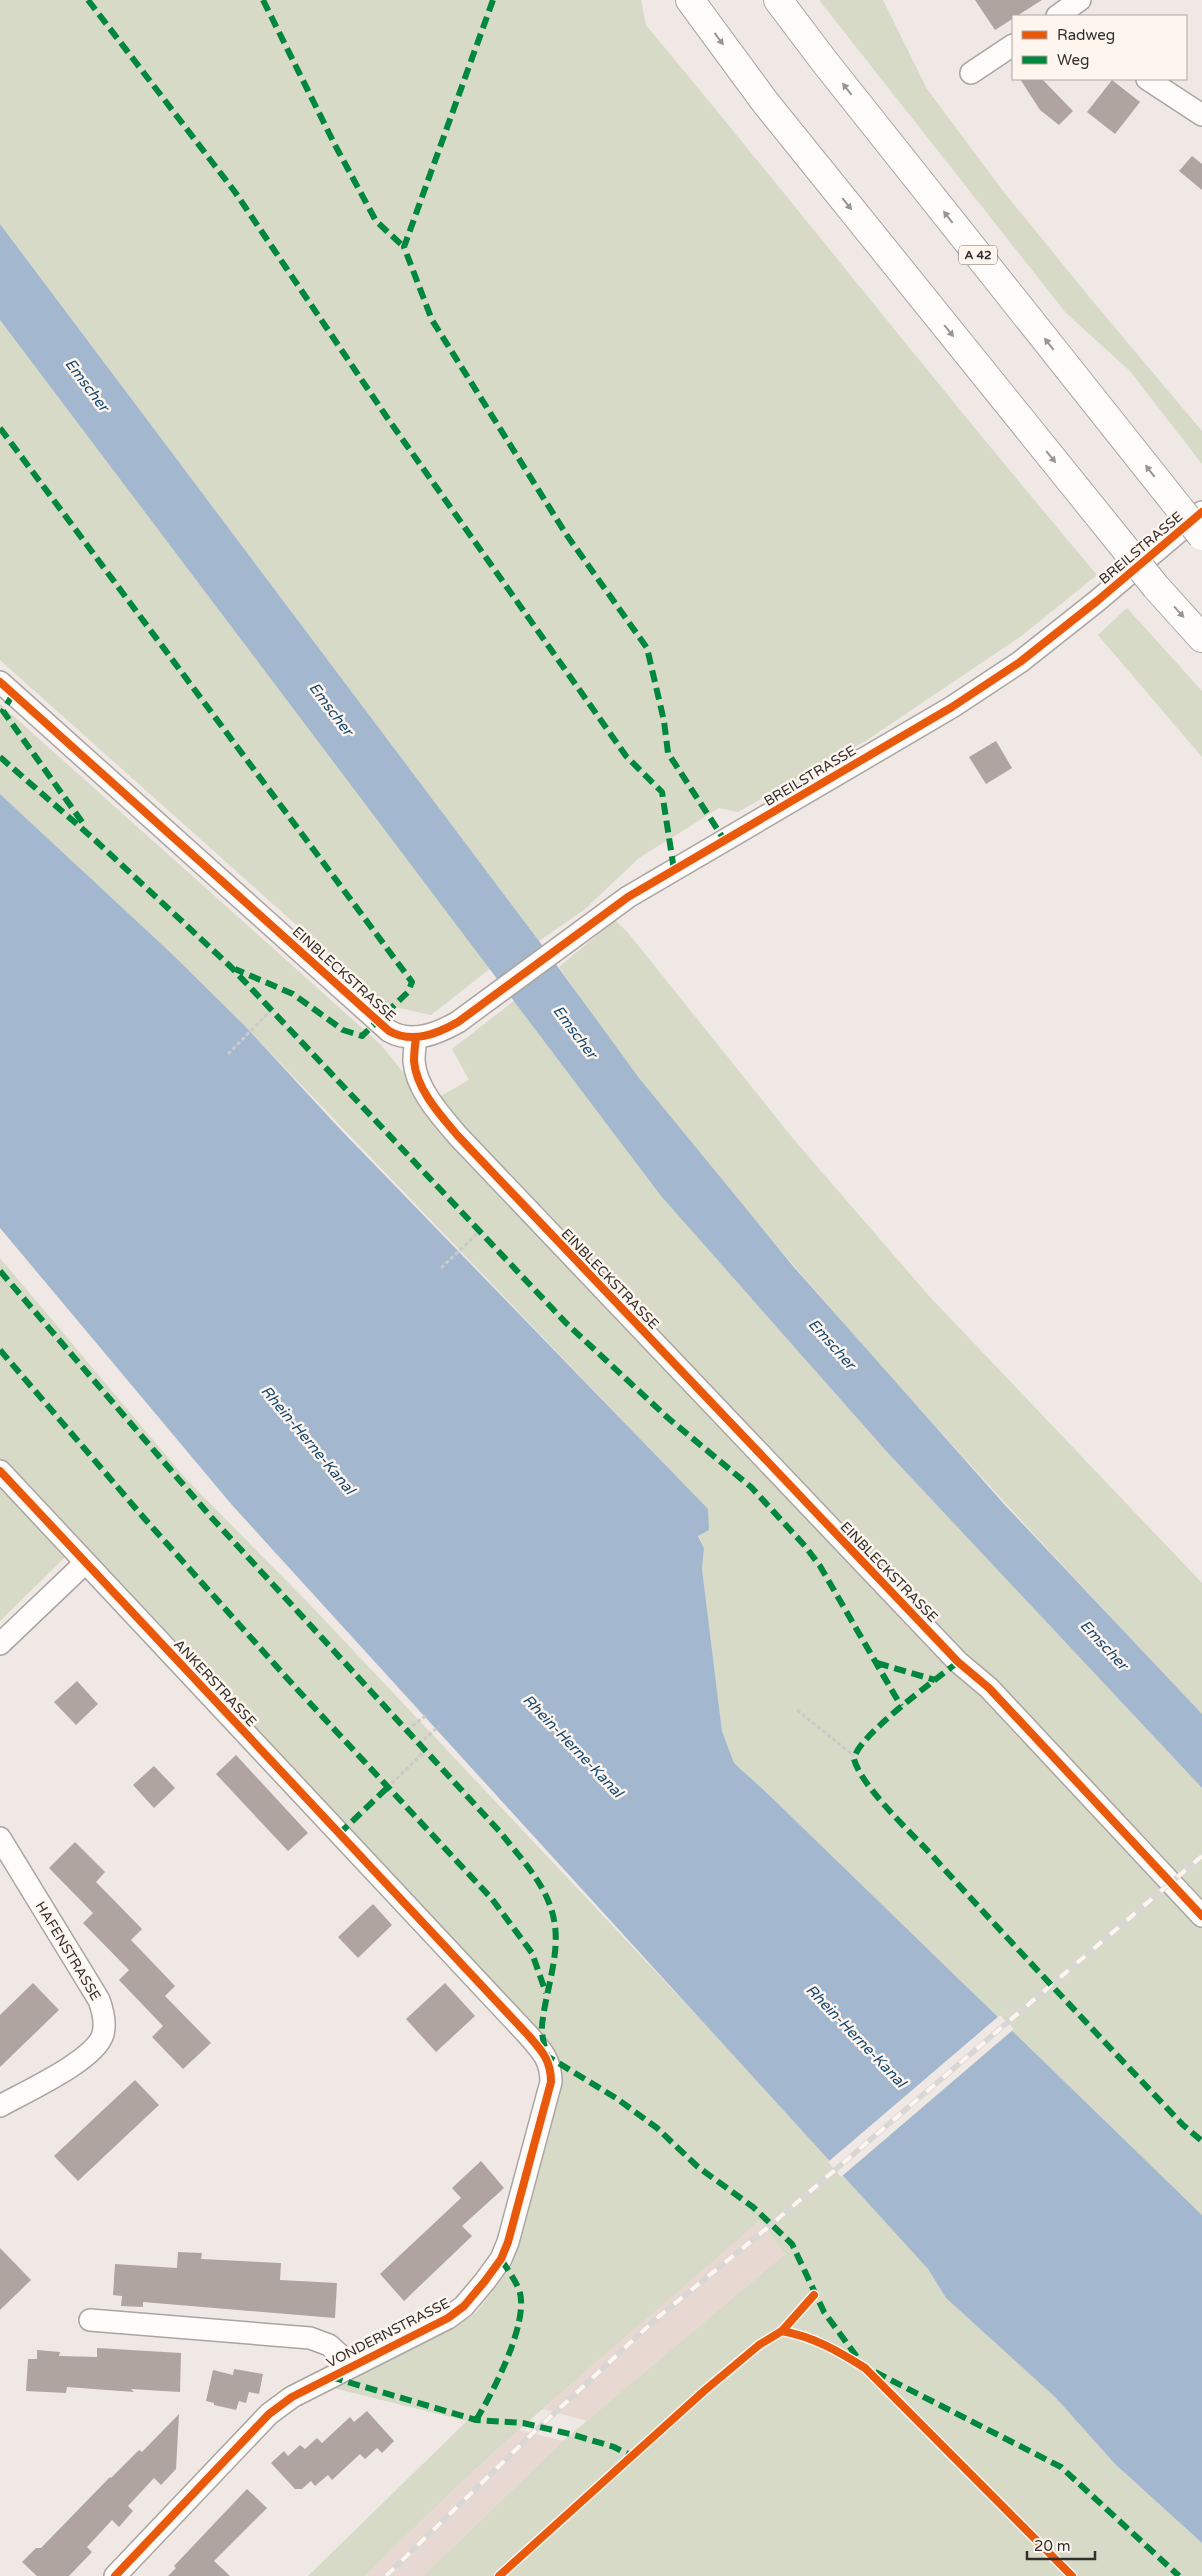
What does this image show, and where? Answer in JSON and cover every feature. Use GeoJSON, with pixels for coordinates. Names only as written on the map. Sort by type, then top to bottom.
{"type":"FeatureCollection","features":[{"type":"Feature","properties":{"kind":"highway"},"geometry":{"type":"LineString","coordinates":[[690,0],[765,102],[1156,587],[1202,638]]}},
{"type":"Feature","properties":{"kind":"highway","name":"A 42"},"geometry":{"type":"LineString","coordinates":[[778,0],[824,60],[1191,511],[1202,536]]}},
{"type":"Feature","properties":{"kind":"street"},"geometry":{"type":"LineString","coordinates":[[972,73],[1012,46]]}},
{"type":"Feature","properties":{"kind":"street"},"geometry":{"type":"LineString","coordinates":[[1148,80],[1202,115]]}},
{"type":"Feature","properties":{"kind":"street","name":"BREILSTRASSE"},"geometry":{"type":"LineString","coordinates":[[416,1037],[442,1031],[628,897],[952,707],[1020,662],[1097,601],[1191,511]]}},
{"type":"Feature","properties":{"kind":"street","name":"EINBLECKSTRASSE"},"geometry":{"type":"LineString","coordinates":[[0,682],[379,1023],[395,1035],[416,1037],[414,1062],[418,1074],[433,1103],[458,1136],[958,1662],[988,1688],[1202,1916]]}},
{"type":"Feature","properties":{"kind":"street","name":"ANKERSTRASSE"},"geometry":{"type":"LineString","coordinates":[[0,1471],[413,1912]]}},
{"type":"Feature","properties":{"kind":"street"},"geometry":{"type":"LineString","coordinates":[[0,1644],[85,1563]]}},
{"type":"Feature","properties":{"kind":"street","name":"HAFENSTRASSE"},"geometry":{"type":"LineString","coordinates":[[0,1838],[99,2000],[105,2026],[98,2045],[86,2058],[0,2106]]}},
{"type":"Feature","properties":{"kind":"street","name":"VONDERNSTRASSE"},"geometry":{"type":"LineString","coordinates":[[115,2576],[268,2414],[292,2397],[448,2318],[464,2306],[501,2259],[512,2229],[551,2082],[551,2069],[546,2056],[413,1912]]}},
{"type":"Feature","properties":{"kind":"street","name":"VONDERNSTRASSE"},"geometry":{"type":"LineString","coordinates":[[90,2320],[310,2338],[329,2345],[352,2366]]}},
{"type":"Feature","properties":{"kind":"path"},"geometry":{"type":"LineString","coordinates":[[228,1054],[271,1010]]}},
{"type":"Feature","properties":{"kind":"path"},"geometry":{"type":"LineString","coordinates":[[442,1268],[480,1231]]}},
{"type":"Feature","properties":{"kind":"path"},"geometry":{"type":"LineString","coordinates":[[797,1710],[854,1756]]}},
{"type":"Feature","properties":{"kind":"path"},"geometry":{"type":"LineString","coordinates":[[407,1730],[428,1714]]}},
{"type":"Feature","properties":{"kind":"path"},"geometry":{"type":"LineString","coordinates":[[419,1744],[439,1726]]}},
{"type":"Feature","properties":{"kind":"path"},"geometry":{"type":"LineString","coordinates":[[386,1788],[425,1751]]}},
{"type":"Feature","properties":{"kind":"shaded area"},"geometry":{"type":"Polygon","coordinates":[[[759,2221],[785,2254],[587,2421],[543,2409],[644,2318],[759,2221]]]}},
{"type":"Feature","properties":{"kind":"shaded area"},"geometry":{"type":"Polygon","coordinates":[[[519,2430],[563,2441],[423,2576],[365,2576],[417,2523],[519,2430]]]}},
{"type":"Feature","properties":{"kind":"green space"},"geometry":{"type":"Polygon","coordinates":[[[0,0],[641,0],[646,25],[1097,575],[1020,637],[867,740],[738,812],[719,808],[639,858],[584,910],[539,941],[0,224],[0,0]]]}},
{"type":"Feature","properties":{"kind":"green space"},"geometry":{"type":"Polygon","coordinates":[[[819,0],[883,0],[927,89],[1003,191],[1202,431],[1202,464],[1130,371],[1066,313],[819,0]]]}},
{"type":"Feature","properties":{"kind":"green space"},"geometry":{"type":"Polygon","coordinates":[[[0,320],[491,968],[431,1015],[386,1005],[0,660],[0,320]]]}},
{"type":"Feature","properties":{"kind":"green space"},"geometry":{"type":"Polygon","coordinates":[[[1127,608],[1202,691],[1202,757],[1098,635],[1127,608]]]}},
{"type":"Feature","properties":{"kind":"green space"},"geometry":{"type":"Polygon","coordinates":[[[0,704],[381,1045],[428,1103],[469,1080],[452,1049],[515,1000],[661,1196],[887,1452],[1202,1788],[1202,2215],[734,1763],[722,1731],[702,1569],[704,1548],[671,1471],[245,1026],[171,953],[0,794],[0,704]]]}},
{"type":"Feature","properties":{"kind":"green space"},"geometry":{"type":"Polygon","coordinates":[[[615,920],[629,934],[795,1141],[929,1296],[1202,1583],[1202,1714],[914,1403],[775,1243],[619,1052],[559,967],[615,920]]]}},
{"type":"Feature","properties":{"kind":"green space"},"geometry":{"type":"Polygon","coordinates":[[[0,1258],[186,1479],[318,1613],[703,2022],[928,2269],[946,2298],[1056,2398],[1115,2464],[1202,2543],[1202,2576],[423,2576],[563,2441],[785,2254],[759,2221],[509,2439],[412,2529],[365,2576],[308,2576],[467,2421],[333,2388],[475,2314],[512,2265],[560,2086],[93,1557],[65,1557],[0,1621],[0,1258]]]}},
{"type":"Feature","properties":{"kind":"water","name":"Emscher"},"geometry":{"type":"Polygon","coordinates":[[[0,224],[539,941],[639,1078],[793,1266],[1004,1504],[1202,1714],[1202,1788],[887,1452],[661,1196],[0,320],[0,224]]]}},
{"type":"Feature","properties":{"kind":"water","name":"Rhein-Herne-Kanal"},"geometry":{"type":"Polygon","coordinates":[[[0,794],[171,953],[245,1026],[340,1129],[708,1509],[709,1530],[698,1536],[704,1548],[702,1569],[722,1731],[734,1763],[1202,2215],[1202,2543],[1115,2464],[1056,2398],[946,2298],[928,2269],[232,1505],[0,1228],[0,794]]]}},
{"type":"Feature","properties":{"kind":"pier"},"geometry":{"type":"Polygon","coordinates":[[[1000,2015],[1014,2029],[841,2177],[828,2162],[1000,2015]]]}},
{"type":"Feature","properties":{"kind":"building"},"geometry":{"type":"Polygon","coordinates":[[[975,0],[1042,0],[1018,15],[1012,15],[1012,19],[995,30],[975,0]]]}},
{"type":"Feature","properties":{"kind":"building"},"geometry":{"type":"Polygon","coordinates":[[[1021,80],[1043,80],[1073,111],[1059,125],[1040,110],[1021,80]]]}},
{"type":"Feature","properties":{"kind":"building"},"geometry":{"type":"Polygon","coordinates":[[[1112,80],[1140,102],[1115,134],[1087,112],[1112,80]]]}},
{"type":"Feature","properties":{"kind":"building"},"geometry":{"type":"Polygon","coordinates":[[[1192,156],[1202,164],[1202,190],[1179,171],[1192,156]]]}},
{"type":"Feature","properties":{"kind":"building"},"geometry":{"type":"Polygon","coordinates":[[[996,741],[1012,768],[986,784],[969,757],[996,741]]]}},
{"type":"Feature","properties":{"kind":"building"},"geometry":{"type":"Polygon","coordinates":[[[77,1681],[98,1704],[76,1725],[54,1702],[77,1681]]]}},
{"type":"Feature","properties":{"kind":"building"},"geometry":{"type":"Polygon","coordinates":[[[236,1755],[308,1833],[288,1851],[216,1774],[236,1755]]]}},
{"type":"Feature","properties":{"kind":"building"},"geometry":{"type":"Polygon","coordinates":[[[154,1766],[175,1788],[154,1808],[133,1785],[154,1766]]]}},
{"type":"Feature","properties":{"kind":"building"},"geometry":{"type":"Polygon","coordinates":[[[75,1842],[105,1872],[96,1882],[142,1929],[131,1940],[175,1986],[165,1996],[211,2043],[183,2069],[152,2037],[163,2026],[119,1980],[129,1970],[83,1923],[93,1913],[49,1868],[75,1842]]]}},
{"type":"Feature","properties":{"kind":"building"},"geometry":{"type":"Polygon","coordinates":[[[373,1904],[392,1925],[358,1958],[338,1937],[373,1904]]]}},
{"type":"Feature","properties":{"kind":"building"},"geometry":{"type":"Polygon","coordinates":[[[33,1983],[59,2010],[0,2067],[0,2015],[33,1983]]]}},
{"type":"Feature","properties":{"kind":"building"},"geometry":{"type":"Polygon","coordinates":[[[445,1983],[475,2016],[436,2052],[406,2019],[445,1983]]]}},
{"type":"Feature","properties":{"kind":"building"},"geometry":{"type":"Polygon","coordinates":[[[135,2080],[159,2105],[78,2181],[54,2156],[135,2080]]]}},
{"type":"Feature","properties":{"kind":"building"},"geometry":{"type":"Polygon","coordinates":[[[481,2161],[504,2188],[462,2226],[472,2236],[404,2301],[380,2274],[461,2198],[452,2188],[481,2161]]]}},
{"type":"Feature","properties":{"kind":"building"},"geometry":{"type":"Polygon","coordinates":[[[0,2248],[31,2280],[0,2310],[0,2248]]]}},
{"type":"Feature","properties":{"kind":"building"},"geometry":{"type":"Polygon","coordinates":[[[178,2252],[202,2253],[201,2259],[281,2263],[280,2280],[337,2283],[335,2318],[143,2302],[143,2307],[121,2306],[122,2296],[113,2295],[115,2264],[177,2268],[178,2252]]]}},
{"type":"Feature","properties":{"kind":"building"},"geometry":{"type":"Polygon","coordinates":[[[97,2348],[181,2353],[180,2392],[131,2389],[134,2392],[67,2387],[66,2393],[26,2391],[28,2359],[37,2359],[37,2350],[60,2352],[59,2356],[97,2357],[97,2348]]]}},
{"type":"Feature","properties":{"kind":"building"},"geometry":{"type":"Polygon","coordinates":[[[234,2369],[263,2374],[259,2394],[249,2392],[246,2403],[239,2401],[236,2410],[214,2405],[214,2403],[206,2401],[213,2370],[233,2375],[234,2369]]]}},
{"type":"Feature","properties":{"kind":"building"},"geometry":{"type":"Polygon","coordinates":[[[367,2411],[394,2441],[382,2453],[377,2448],[365,2459],[360,2454],[332,2480],[328,2475],[315,2486],[311,2481],[302,2489],[295,2489],[271,2463],[284,2451],[288,2456],[300,2445],[305,2449],[317,2438],[322,2443],[350,2417],[354,2422],[367,2411]]]}},
{"type":"Feature","properties":{"kind":"building"},"geometry":{"type":"Polygon","coordinates":[[[179,2414],[176,2469],[161,2485],[154,2478],[128,2506],[133,2511],[119,2527],[112,2520],[87,2547],[92,2552],[69,2576],[37,2576],[22,2562],[36,2548],[41,2548],[110,2477],[139,2450],[142,2452],[179,2414]]]}},
{"type":"Feature","properties":{"kind":"building"},"geometry":{"type":"Polygon","coordinates":[[[247,2489],[267,2508],[214,2561],[230,2576],[168,2576],[176,2568],[174,2566],[247,2489]]]}},
{"type":"Feature","properties":{"kind":"railway"},"geometry":{"type":"LineString","coordinates":[[386,2576],[533,2433],[657,2318],[766,2229],[1202,1856]]}},
{"type":"Feature","properties":{"kind":"marked path"},"geometry":{"type":"LineString","coordinates":[[88,0],[235,192],[386,416],[626,756],[662,792],[674,870]]}},
{"type":"Feature","properties":{"kind":"marked path"},"geometry":{"type":"LineString","coordinates":[[263,0],[335,145],[376,221],[404,247]]}},
{"type":"Feature","properties":{"kind":"marked path"},"geometry":{"type":"LineString","coordinates":[[493,0],[404,247],[432,320],[566,534],[647,648],[664,721],[668,753],[725,841]]}},
{"type":"Feature","properties":{"kind":"marked path"},"geometry":{"type":"LineString","coordinates":[[0,428],[412,982],[408,992],[362,1036],[343,1030],[293,994],[235,969]]}},
{"type":"Feature","properties":{"kind":"marked path"},"geometry":{"type":"LineString","coordinates":[[13,694],[3,711],[85,826]]}},
{"type":"Feature","properties":{"kind":"marked path"},"geometry":{"type":"LineString","coordinates":[[0,757],[95,840],[231,967],[566,1323],[668,1418],[751,1487],[805,1546],[820,1566],[901,1706]]}},
{"type":"Feature","properties":{"kind":"marked path"},"geometry":{"type":"LineString","coordinates":[[0,1271],[211,1517],[501,1833],[540,1884],[551,1908],[556,1933],[554,1960],[542,2026],[547,2056],[616,2098],[657,2128],[698,2167],[753,2207],[792,2244],[824,2312],[860,2361]]}},
{"type":"Feature","properties":{"kind":"marked path"},"geometry":{"type":"LineString","coordinates":[[0,1350],[144,1518],[295,1687],[492,1899],[532,1953],[546,1993]]}},
{"type":"Feature","properties":{"kind":"marked path"},"geometry":{"type":"LineString","coordinates":[[958,1662],[883,1722],[869,1736],[854,1759],[858,1769],[875,1794],[897,1819],[1183,2125],[1202,2141]]}},
{"type":"Feature","properties":{"kind":"marked path"},"geometry":{"type":"LineString","coordinates":[[877,1663],[935,1680]]}},
{"type":"Feature","properties":{"kind":"marked path"},"geometry":{"type":"LineString","coordinates":[[339,1834],[387,1788]]}},
{"type":"Feature","properties":{"kind":"marked path"},"geometry":{"type":"LineString","coordinates":[[476,2420],[500,2376],[519,2322],[521,2306],[519,2289],[501,2259]]}},
{"type":"Feature","properties":{"kind":"marked path"},"geometry":{"type":"LineString","coordinates":[[875,2372],[1061,2467],[1179,2576]]}},
{"type":"Feature","properties":{"kind":"marked path"},"geometry":{"type":"LineString","coordinates":[[331,2377],[476,2420],[523,2423],[574,2435],[614,2447],[632,2456]]}},
{"type":"Feature","properties":{"kind":"cycle path"},"geometry":{"type":"LineString","coordinates":[[0,682],[389,1031],[407,1037],[424,1036],[433,1034],[458,1022],[628,897],[952,707],[1020,662],[1097,601],[1202,512]]}},
{"type":"Feature","properties":{"kind":"cycle path"},"geometry":{"type":"LineString","coordinates":[[416,1037],[414,1061],[419,1082],[430,1102],[458,1136],[958,1662],[989,1688],[1202,1916]]}},
{"type":"Feature","properties":{"kind":"cycle path"},"geometry":{"type":"LineString","coordinates":[[0,1471],[528,2035],[545,2056],[551,2074],[551,2082],[508,2242],[501,2259],[464,2306],[448,2318],[292,2397],[269,2414],[115,2576]]}},
{"type":"Feature","properties":{"kind":"cycle path"},"geometry":{"type":"LineString","coordinates":[[499,2576],[704,2391],[759,2345],[782,2331],[814,2295]]}},
{"type":"Feature","properties":{"kind":"cycle path"},"geometry":{"type":"LineString","coordinates":[[782,2331],[825,2345],[865,2368],[1072,2576]]}}]}
